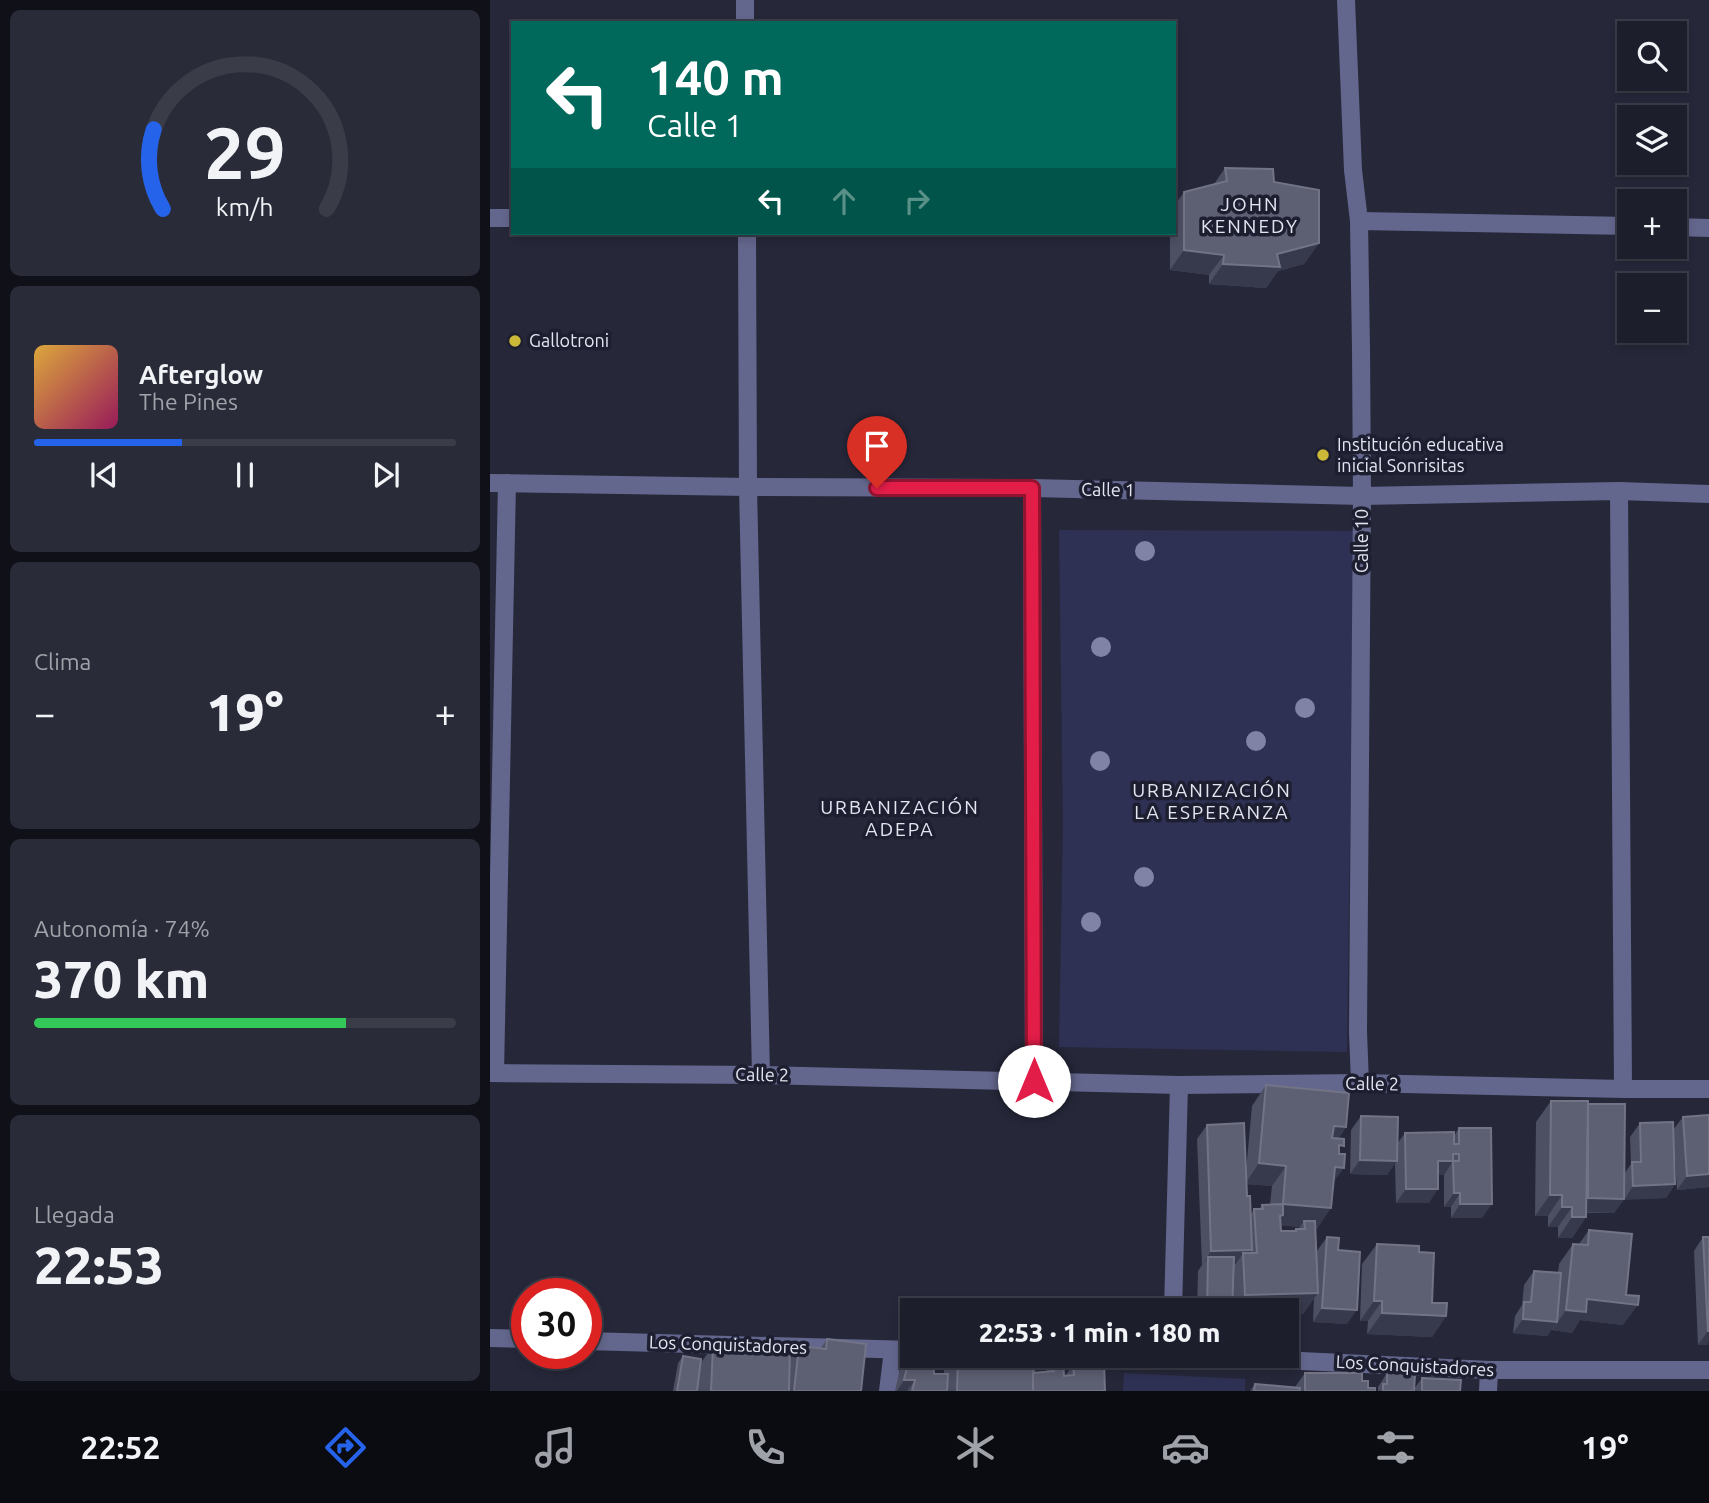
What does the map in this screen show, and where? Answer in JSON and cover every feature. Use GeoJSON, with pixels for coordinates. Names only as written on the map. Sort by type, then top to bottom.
{"type":"FeatureCollection","features":[{"type":"Feature","properties":{"kind":"street"},"geometry":{"type":"LineString","coordinates":[[745,0],[746,21]]}},
{"type":"Feature","properties":{"kind":"street","name":"Calle 10"},"geometry":{"type":"LineString","coordinates":[[1346,0],[1353,170],[1359,221],[1362,496],[1358,1032],[1360,1083]]}},
{"type":"Feature","properties":{"kind":"street"},"geometry":{"type":"LineString","coordinates":[[491,218],[511,218]]}},
{"type":"Feature","properties":{"kind":"street"},"geometry":{"type":"LineString","coordinates":[[1359,221],[1617,226]]}},
{"type":"Feature","properties":{"kind":"street"},"geometry":{"type":"LineString","coordinates":[[1687,227],[1709,228]]}},
{"type":"Feature","properties":{"kind":"street"},"geometry":{"type":"LineString","coordinates":[[747,235],[748,487],[761,1075]]}},
{"type":"Feature","properties":{"kind":"street","name":"Calle 1"},"geometry":{"type":"LineString","coordinates":[[493,1073],[498,483],[1032,488],[1362,496],[1619,491],[1709,494]]}},
{"type":"Feature","properties":{"kind":"street"},"geometry":{"type":"LineString","coordinates":[[1032,488],[1034,1081]]}},
{"type":"Feature","properties":{"kind":"street"},"geometry":{"type":"LineString","coordinates":[[1619,491],[1623,1089]]}},
{"type":"Feature","properties":{"kind":"street","name":"Calle 2"},"geometry":{"type":"LineString","coordinates":[[493,1073],[761,1075],[1179,1085],[1360,1083],[1709,1089]]}},
{"type":"Feature","properties":{"kind":"street"},"geometry":{"type":"LineString","coordinates":[[1173,1298],[1179,1085]]}},
{"type":"Feature","properties":{"kind":"street"},"geometry":{"type":"LineString","coordinates":[[490,1338],[511,1339]]}},
{"type":"Feature","properties":{"kind":"street","name":"Los Conquistadores"},"geometry":{"type":"LineString","coordinates":[[602,1341],[900,1350]]}},
{"type":"Feature","properties":{"kind":"street"},"geometry":{"type":"LineString","coordinates":[[888,1391],[893,1350]]}},
{"type":"Feature","properties":{"kind":"street","name":"Los Conquistadores"},"geometry":{"type":"LineString","coordinates":[[1299,1361],[1489,1370],[1709,1370]]}},
{"type":"Feature","properties":{"kind":"street"},"geometry":{"type":"LineString","coordinates":[[1488,1391],[1489,1370]]}},
{"type":"Feature","properties":{"kind":"shaded area"},"geometry":{"type":"Polygon","coordinates":[[[1059,530],[1354,531],[1347,1052],[1059,1047],[1063,824],[1059,530]]]}},
{"type":"Feature","properties":{"kind":"shaded area"},"geometry":{"type":"Polygon","coordinates":[[[1124,1373],[1245,1379],[1245,1391],[1123,1391],[1124,1373]]]}},
{"type":"Feature","properties":{"kind":"building"},"geometry":{"type":"Polygon","coordinates":[[[1225,168],[1273,169],[1274,182],[1319,190],[1319,243],[1277,254],[1280,267],[1223,264],[1224,255],[1184,250],[1184,192],[1227,181],[1225,168]]]}},
{"type":"Feature","properties":{"kind":"building"},"geometry":{"type":"Polygon","coordinates":[[[1266,1085],[1349,1093],[1346,1127],[1334,1126],[1332,1138],[1344,1139],[1344,1146],[1339,1145],[1339,1154],[1345,1154],[1344,1168],[1335,1167],[1331,1208],[1283,1204],[1286,1166],[1259,1163],[1266,1085]]]}},
{"type":"Feature","properties":{"kind":"building"},"geometry":{"type":"Polygon","coordinates":[[[1551,1101],[1588,1101],[1586,1217],[1572,1217],[1572,1207],[1562,1207],[1562,1195],[1550,1195],[1551,1101]]]}},
{"type":"Feature","properties":{"kind":"building"},"geometry":{"type":"Polygon","coordinates":[[[1588,1104],[1625,1104],[1624,1199],[1588,1198],[1588,1104]]]}},
{"type":"Feature","properties":{"kind":"building"},"geometry":{"type":"Polygon","coordinates":[[[1709,1115],[1709,1174],[1687,1176],[1683,1117],[1709,1115]]]}},
{"type":"Feature","properties":{"kind":"building"},"geometry":{"type":"Polygon","coordinates":[[[1361,1116],[1398,1117],[1397,1161],[1360,1160],[1361,1116]]]}},
{"type":"Feature","properties":{"kind":"building"},"geometry":{"type":"Polygon","coordinates":[[[1673,1122],[1675,1184],[1633,1186],[1632,1162],[1641,1162],[1640,1123],[1673,1122]]]}},
{"type":"Feature","properties":{"kind":"building"},"geometry":{"type":"Polygon","coordinates":[[[1244,1123],[1252,1250],[1211,1251],[1207,1125],[1244,1123]]]}},
{"type":"Feature","properties":{"kind":"building"},"geometry":{"type":"Polygon","coordinates":[[[1459,1128],[1491,1128],[1492,1204],[1460,1204],[1460,1193],[1454,1193],[1453,1161],[1438,1161],[1438,1189],[1406,1189],[1405,1133],[1454,1132],[1454,1144],[1459,1144],[1459,1128]],[[1453,1154],[1453,1161],[1459,1161],[1459,1154],[1453,1154]]]}},
{"type":"Feature","properties":{"kind":"building"},"geometry":{"type":"Polygon","coordinates":[[[1283,1204],[1283,1215],[1280,1216],[1281,1231],[1305,1229],[1304,1221],[1315,1221],[1318,1293],[1245,1295],[1243,1253],[1257,1253],[1254,1209],[1263,1209],[1262,1205],[1283,1204]]]}},
{"type":"Feature","properties":{"kind":"building"},"geometry":{"type":"Polygon","coordinates":[[[1589,1230],[1632,1234],[1626,1295],[1639,1296],[1638,1305],[1587,1299],[1586,1312],[1566,1310],[1573,1244],[1588,1245],[1589,1230]]]}},
{"type":"Feature","properties":{"kind":"building"},"geometry":{"type":"Polygon","coordinates":[[[1327,1237],[1339,1238],[1338,1250],[1360,1252],[1357,1310],[1322,1308],[1327,1237]]]}},
{"type":"Feature","properties":{"kind":"building"},"geometry":{"type":"Polygon","coordinates":[[[1703,1237],[1709,1237],[1709,1331],[1708,1331],[1703,1237]]]}},
{"type":"Feature","properties":{"kind":"building"},"geometry":{"type":"Polygon","coordinates":[[[1377,1244],[1419,1246],[1419,1252],[1434,1253],[1432,1303],[1447,1303],[1446,1316],[1382,1313],[1382,1301],[1374,1301],[1377,1244]]]}},
{"type":"Feature","properties":{"kind":"building"},"geometry":{"type":"Polygon","coordinates":[[[1208,1257],[1234,1257],[1232,1298],[1207,1298],[1208,1257]]]}},
{"type":"Feature","properties":{"kind":"building"},"geometry":{"type":"Polygon","coordinates":[[[1534,1271],[1561,1273],[1557,1322],[1523,1319],[1524,1302],[1531,1302],[1534,1271]]]}},
{"type":"Feature","properties":{"kind":"building"},"geometry":{"type":"Polygon","coordinates":[[[827,1339],[866,1344],[861,1391],[794,1391],[799,1346],[826,1349],[827,1339]]]}},
{"type":"Feature","properties":{"kind":"building"},"geometry":{"type":"Polygon","coordinates":[[[713,1346],[790,1349],[789,1391],[711,1391],[713,1346]]]}},
{"type":"Feature","properties":{"kind":"building"},"geometry":{"type":"Polygon","coordinates":[[[683,1356],[701,1359],[697,1391],[677,1391],[683,1356]]]}},
{"type":"Feature","properties":{"kind":"building"},"geometry":{"type":"Polygon","coordinates":[[[907,1368],[934,1368],[934,1374],[948,1374],[947,1391],[912,1391],[915,1380],[904,1380],[907,1368]]]}},
{"type":"Feature","properties":{"kind":"building"},"geometry":{"type":"Polygon","coordinates":[[[958,1368],[1034,1368],[1033,1391],[957,1391],[958,1368]]]}},
{"type":"Feature","properties":{"kind":"building"},"geometry":{"type":"Polygon","coordinates":[[[1054,1368],[1064,1368],[1064,1376],[1074,1375],[1073,1368],[1104,1368],[1105,1391],[1033,1391],[1033,1373],[1054,1371],[1054,1368]]]}},
{"type":"Feature","properties":{"kind":"building"},"geometry":{"type":"Polygon","coordinates":[[[1305,1373],[1362,1373],[1362,1381],[1368,1381],[1368,1388],[1375,1388],[1375,1391],[1305,1391],[1305,1373]]]}},
{"type":"Feature","properties":{"kind":"building"},"geometry":{"type":"Polygon","coordinates":[[[1387,1373],[1415,1374],[1414,1391],[1383,1391],[1383,1384],[1387,1384],[1387,1373]]]}},
{"type":"Feature","properties":{"kind":"building"},"geometry":{"type":"Polygon","coordinates":[[[1422,1378],[1461,1380],[1460,1391],[1422,1391],[1422,1378]]]}},
{"type":"Feature","properties":{"kind":"building"},"geometry":{"type":"Polygon","coordinates":[[[1255,1384],[1300,1388],[1300,1391],[1254,1391],[1255,1384]]]}},
{"type":"Feature","properties":{"kind":"place","name":"Gallotroni"},"geometry":{"type":"Point","coordinates":[515,341]}},
{"type":"Feature","properties":{"kind":"place","name":"Institución educativa inicial Sonrisitas"},"geometry":{"type":"Point","coordinates":[1323,455]}},
{"type":"Feature","properties":{"kind":"district","name":"JOHN KENNEDY"},"geometry":{"type":"Point","coordinates":[1250,215]}},
{"type":"Feature","properties":{"kind":"district","name":"URBANIZACIÓN LA ESPERANZA"},"geometry":{"type":"Point","coordinates":[1212,801]}},
{"type":"Feature","properties":{"kind":"district","name":"URBANIZACIÓN ADEPA"},"geometry":{"type":"Point","coordinates":[900,818]}},
{"type":"Feature","properties":{"kind":"route"},"geometry":{"type":"LineString","coordinates":[[877,488],[1032,488],[1034,1081]]}}]}
